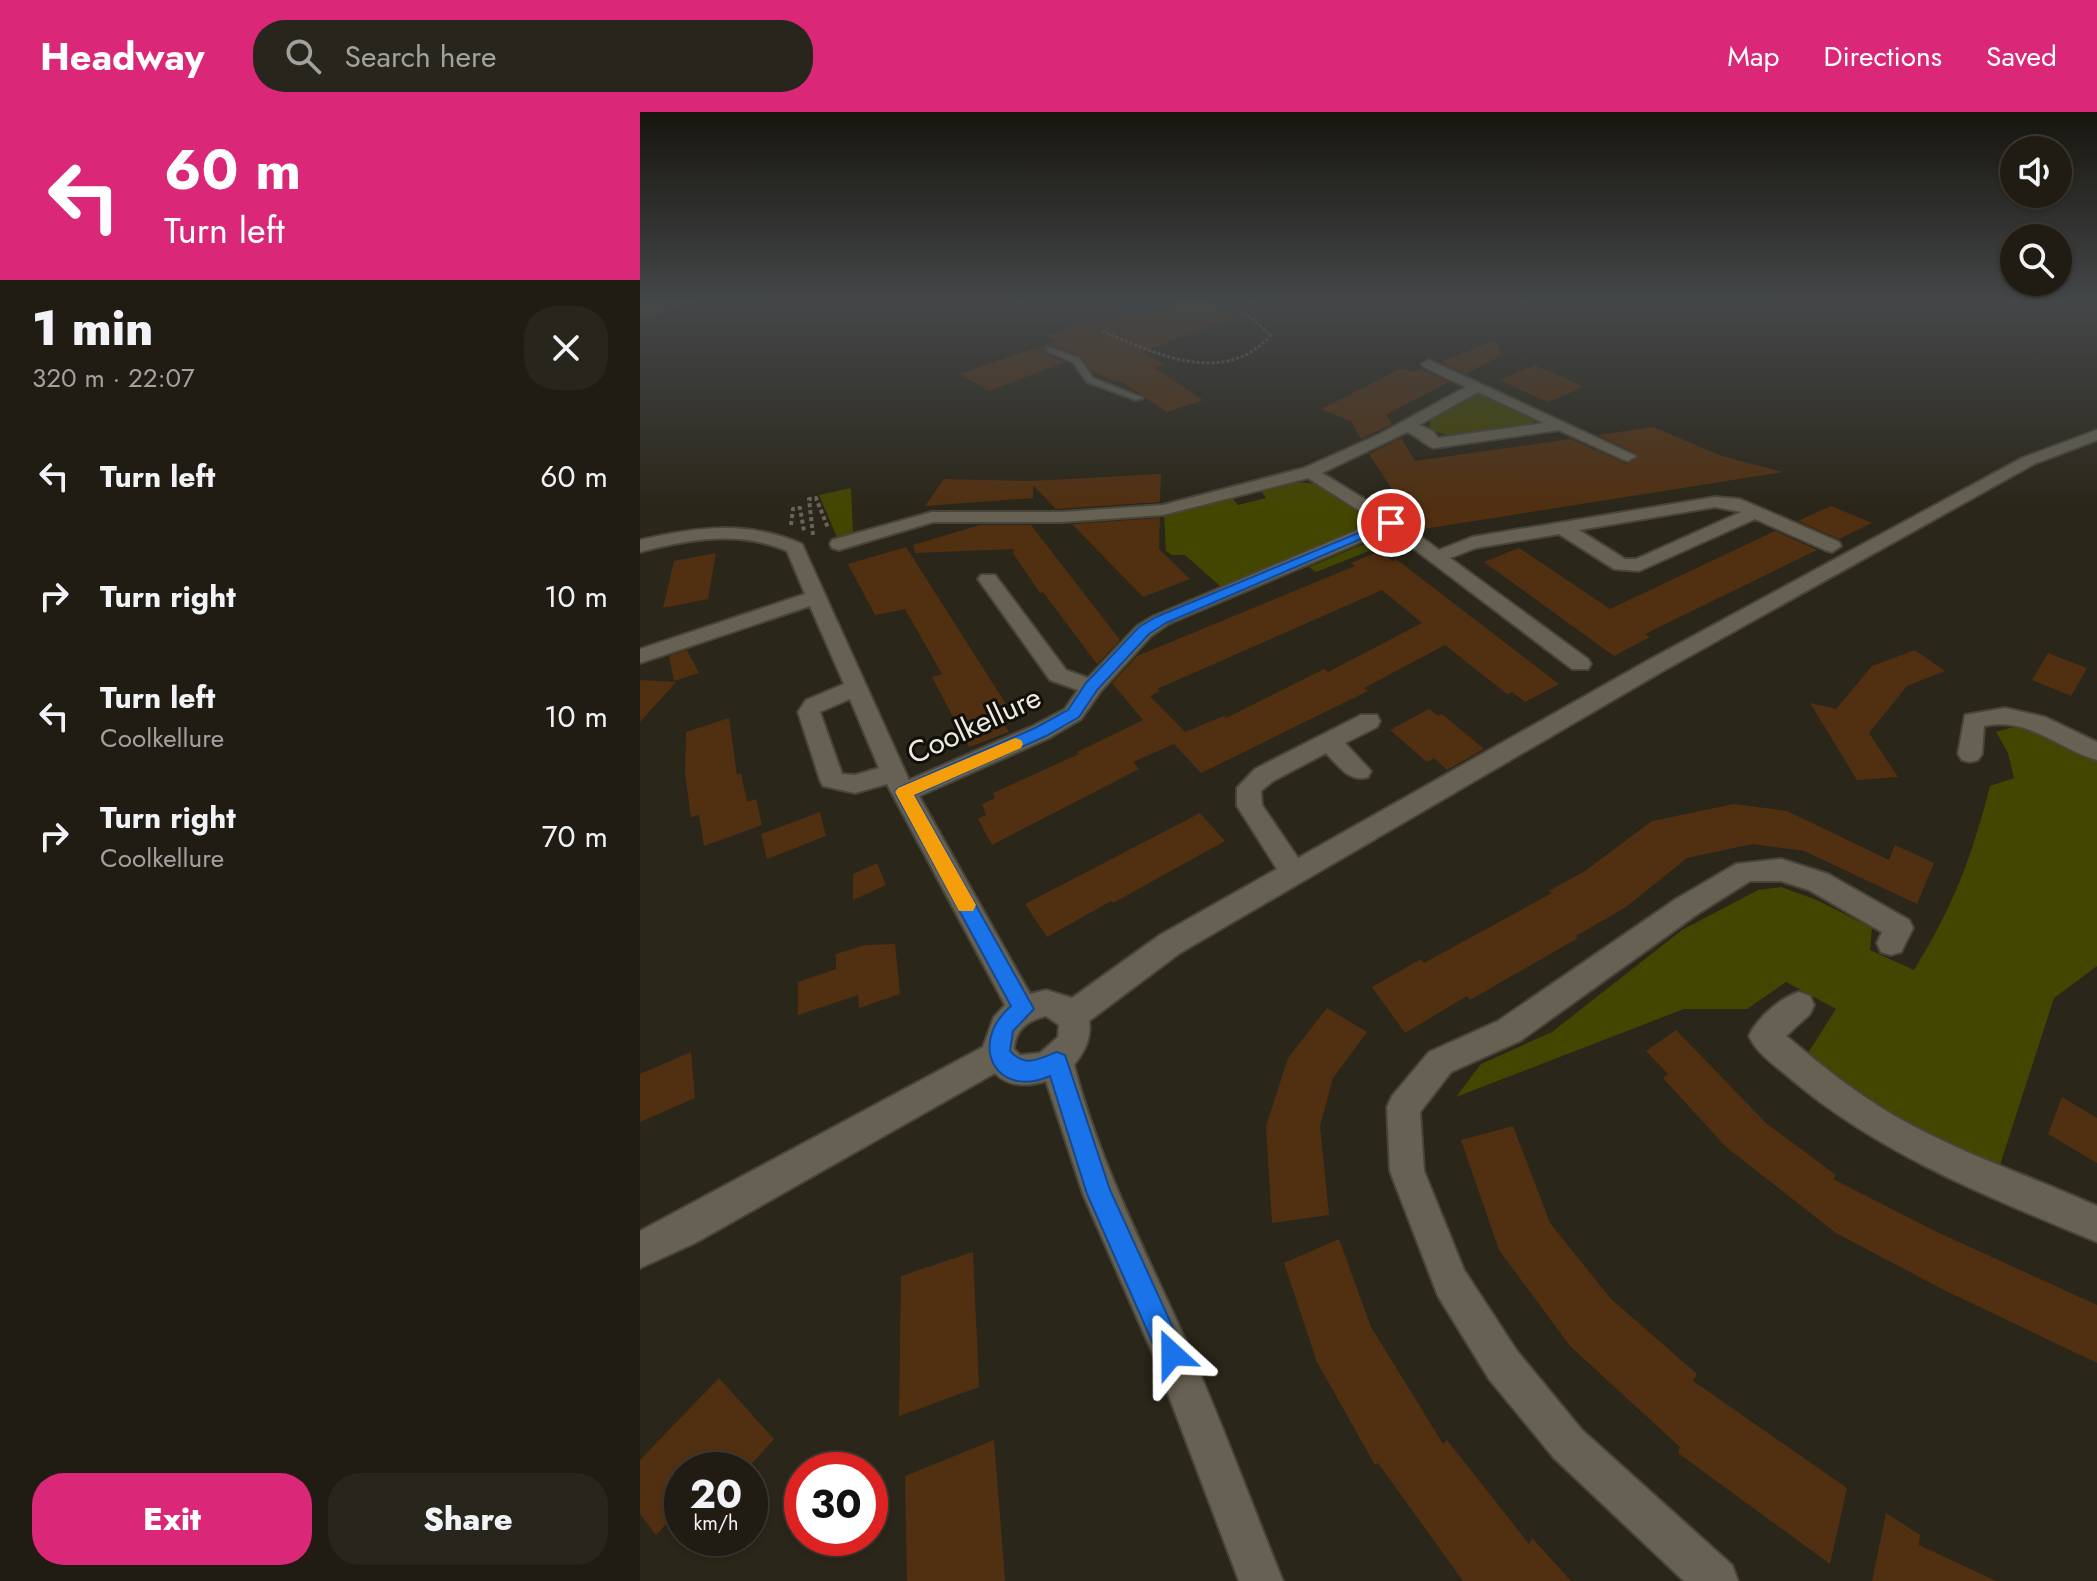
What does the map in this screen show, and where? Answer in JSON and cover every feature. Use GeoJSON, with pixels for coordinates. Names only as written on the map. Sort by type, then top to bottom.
{"type":"FeatureCollection","features":[{"type":"Feature","properties":{"kind":"street"},"geometry":{"type":"LineString","coordinates":[[1443,371],[1628,456]]}},
{"type":"Feature","properties":{"kind":"street"},"geometry":{"type":"LineString","coordinates":[[836,542],[932,517],[1062,517],[1159,511],[1310,472],[1406,426],[1477,387]]}},
{"type":"Feature","properties":{"kind":"street"},"geometry":{"type":"LineString","coordinates":[[1406,426],[1427,434],[1434,443],[1562,425]]}},
{"type":"Feature","properties":{"kind":"street"},"geometry":{"type":"LineString","coordinates":[[1071,1016],[1170,944],[1655,666],[2028,461],[2097,435]]}},
{"type":"Feature","properties":{"kind":"street"},"geometry":{"type":"LineString","coordinates":[[1310,472],[1391,523],[1580,664]]}},
{"type":"Feature","properties":{"kind":"street"},"geometry":{"type":"LineString","coordinates":[[908,523],[918,498]]}},
{"type":"Feature","properties":{"kind":"street"},"geometry":{"type":"LineString","coordinates":[[1437,557],[1472,543],[1715,502],[1734,503],[1832,546]]}},
{"type":"Feature","properties":{"kind":"street"},"geometry":{"type":"LineString","coordinates":[[1563,528],[1621,565],[1639,565],[1741,521],[1754,511]]}},
{"type":"Feature","properties":{"kind":"street"},"geometry":{"type":"LineString","coordinates":[[1092,687],[1144,631],[1161,620],[1391,523]]}},
{"type":"Feature","properties":{"kind":"street"},"geometry":{"type":"LineString","coordinates":[[640,546],[671,538],[733,531],[776,537],[786,543]]}},
{"type":"Feature","properties":{"kind":"street","name":"Coolkellure"},"geometry":{"type":"LineString","coordinates":[[786,543],[795,548],[898,782],[1023,1009]]}},
{"type":"Feature","properties":{"kind":"street","name":"Coolkellure"},"geometry":{"type":"LineString","coordinates":[[855,688],[814,705],[809,712],[832,780],[842,785],[898,782],[1041,732],[1073,714],[1092,687],[1058,675],[988,579]]}},
{"type":"Feature","properties":{"kind":"street"},"geometry":{"type":"LineString","coordinates":[[640,656],[816,597]]}},
{"type":"Feature","properties":{"kind":"street"},"geometry":{"type":"LineString","coordinates":[[1970,754],[1973,721],[2007,714],[2044,726],[2097,752]]}},
{"type":"Feature","properties":{"kind":"street"},"geometry":{"type":"LineString","coordinates":[[1295,875],[1250,806],[1249,788],[1264,775],[1369,721]]}},
{"type":"Feature","properties":{"kind":"street"},"geometry":{"type":"LineString","coordinates":[[1329,742],[1359,771]]}},
{"type":"Feature","properties":{"kind":"street"},"geometry":{"type":"LineString","coordinates":[[1716,1581],[1568,1444],[1503,1365],[1451,1283],[1407,1171],[1403,1107],[1440,1062],[1509,1031],[1686,907],[1745,871],[1781,870],[1818,882],[1899,928],[1891,943]]}},
{"type":"Feature","properties":{"kind":"street"},"geometry":{"type":"LineString","coordinates":[[1034,1005],[1056,1005],[1071,1016],[1075,1034],[1066,1054],[1057,1062],[1034,1072],[1012,1069],[999,1055],[999,1035],[1005,1024],[1023,1009],[1034,1005]]}},
{"type":"Feature","properties":{"kind":"street"},"geometry":{"type":"LineString","coordinates":[[1799,1005],[1764,1036],[1809,1076],[1894,1134],[1982,1177],[2055,1203],[2097,1224]]}},
{"type":"Feature","properties":{"kind":"street"},"geometry":{"type":"LineString","coordinates":[[640,1250],[682,1230],[999,1055]]}},
{"type":"Feature","properties":{"kind":"street"},"geometry":{"type":"LineString","coordinates":[[1057,1062],[1068,1105],[1100,1194],[1172,1354],[1261,1581]]}},
{"type":"Feature","properties":{"kind":"lane"},"geometry":{"type":"LineString","coordinates":[[1083,371],[1090,380],[1139,398]]}},
{"type":"Feature","properties":{"kind":"path"},"geometry":{"type":"LineString","coordinates":[[786,543],[793,509],[800,508],[805,537],[815,535],[809,499],[816,498],[836,542]]}},
{"type":"Feature","properties":{"kind":"shaded area"},"geometry":{"type":"Polygon","coordinates":[[[1481,395],[1531,416],[1534,422],[1528,426],[1462,435],[1449,435],[1430,427],[1430,417],[1469,396],[1481,395]]]}},
{"type":"Feature","properties":{"kind":"shaded area"},"geometry":{"type":"Polygon","coordinates":[[[1296,482],[1317,484],[1367,514],[1360,520],[1363,527],[1221,587],[1185,555],[1172,555],[1166,551],[1164,514],[1232,498],[1238,505],[1266,498],[1261,491],[1296,482]]]}},
{"type":"Feature","properties":{"kind":"shaded area"},"geometry":{"type":"Polygon","coordinates":[[[851,488],[853,532],[837,537],[819,495],[851,488]]]}},
{"type":"Feature","properties":{"kind":"shaded area"},"geometry":{"type":"Polygon","coordinates":[[[1378,538],[1397,540],[1316,572],[1309,567],[1378,538]]]}},
{"type":"Feature","properties":{"kind":"shaded area"},"geometry":{"type":"Polygon","coordinates":[[[2013,727],[2050,735],[2097,760],[2097,966],[2054,998],[1999,1168],[1906,1125],[1806,1056],[1836,1009],[1786,982],[1747,1009],[1684,1009],[1456,1097],[1481,1064],[1552,1032],[1682,930],[1758,890],[1781,887],[1817,900],[1872,928],[1870,950],[1914,970],[1940,925],[1960,881],[1990,786],[2014,778],[2008,753],[1996,732],[2013,727]]]}},
{"type":"Feature","properties":{"kind":"building"},"geometry":{"type":"Polygon","coordinates":[[[969,371],[1043,371],[989,391],[959,374],[969,371]]]}},
{"type":"Feature","properties":{"kind":"building"},"geometry":{"type":"Polygon","coordinates":[[[1092,371],[1159,371],[1203,400],[1167,412],[1119,380],[1114,382],[1092,371]]]}},
{"type":"Feature","properties":{"kind":"building"},"geometry":{"type":"Polygon","coordinates":[[[1397,371],[1424,371],[1449,382],[1386,415],[1392,424],[1361,439],[1352,422],[1321,409],[1397,371]]]}},
{"type":"Feature","properties":{"kind":"building"},"geometry":{"type":"Polygon","coordinates":[[[1521,371],[1547,371],[1584,387],[1548,402],[1499,380],[1521,371]]]}},
{"type":"Feature","properties":{"kind":"building"},"geometry":{"type":"Polygon","coordinates":[[[1653,427],[1722,456],[1783,472],[1424,529],[1405,499],[1399,500],[1369,454],[1401,438],[1415,461],[1571,439],[1627,464],[1639,455],[1598,435],[1653,427]]]}},
{"type":"Feature","properties":{"kind":"building"},"geometry":{"type":"Polygon","coordinates":[[[1161,474],[1160,502],[1056,509],[1033,485],[1033,498],[925,506],[944,479],[1029,481],[1161,474]]]}},
{"type":"Feature","properties":{"kind":"building"},"geometry":{"type":"Polygon","coordinates":[[[1831,506],[1872,523],[1839,539],[1798,521],[1831,506]]]}},
{"type":"Feature","properties":{"kind":"building"},"geometry":{"type":"Polygon","coordinates":[[[1160,518],[1159,549],[1190,579],[1143,597],[1072,524],[1160,518]]]}},
{"type":"Feature","properties":{"kind":"building"},"geometry":{"type":"Polygon","coordinates":[[[980,525],[1031,525],[1120,640],[1097,664],[1043,592],[1040,593],[1013,553],[1014,549],[915,553],[913,545],[980,525]]]}},
{"type":"Feature","properties":{"kind":"building"},"geometry":{"type":"Polygon","coordinates":[[[1775,531],[1817,550],[1645,634],[1650,637],[1614,656],[1484,562],[1519,548],[1610,609],[1775,531]]]}},
{"type":"Feature","properties":{"kind":"building"},"geometry":{"type":"Polygon","coordinates":[[[906,547],[1004,701],[1014,720],[1004,724],[1009,732],[969,747],[932,677],[942,674],[905,609],[875,615],[848,564],[906,547]]]}},
{"type":"Feature","properties":{"kind":"building"},"geometry":{"type":"Polygon","coordinates":[[[1380,551],[1392,561],[1396,559],[1559,684],[1525,702],[1512,692],[1507,694],[1445,645],[1364,688],[1368,691],[1201,773],[1174,744],[1133,762],[1139,769],[992,845],[978,819],[986,815],[982,804],[995,798],[993,793],[1079,754],[1077,752],[1143,720],[1112,683],[1137,656],[1355,566],[1351,563],[1380,551]],[[1382,590],[1157,689],[1160,691],[1150,696],[1185,732],[1224,716],[1226,718],[1324,669],[1328,672],[1422,623],[1382,590]]]}},
{"type":"Feature","properties":{"kind":"building"},"geometry":{"type":"Polygon","coordinates":[[[716,553],[708,599],[663,608],[674,561],[716,553]]]}},
{"type":"Feature","properties":{"kind":"building"},"geometry":{"type":"Polygon","coordinates":[[[687,650],[699,673],[674,681],[669,656],[687,650]]]}},
{"type":"Feature","properties":{"kind":"building"},"geometry":{"type":"Polygon","coordinates":[[[1915,650],[1945,671],[1907,686],[1869,733],[1898,777],[1857,780],[1810,703],[1836,709],[1872,666],[1915,650]]]}},
{"type":"Feature","properties":{"kind":"building"},"geometry":{"type":"Polygon","coordinates":[[[2048,653],[2087,668],[2071,696],[2032,680],[2048,653]]]}},
{"type":"Feature","properties":{"kind":"building"},"geometry":{"type":"Polygon","coordinates":[[[640,680],[676,682],[640,722],[640,680]]]}},
{"type":"Feature","properties":{"kind":"building"},"geometry":{"type":"Polygon","coordinates":[[[1429,709],[1438,716],[1442,714],[1484,749],[1447,770],[1434,758],[1427,762],[1390,730],[1429,709]]]}},
{"type":"Feature","properties":{"kind":"building"},"geometry":{"type":"Polygon","coordinates":[[[729,718],[737,775],[741,773],[747,802],[756,799],[762,825],[704,846],[699,815],[691,817],[685,774],[686,732],[729,718]]]}},
{"type":"Feature","properties":{"kind":"building"},"geometry":{"type":"Polygon","coordinates":[[[1734,804],[1787,811],[1889,860],[1895,845],[1934,863],[1917,904],[1804,851],[1752,844],[1687,858],[1626,907],[1576,936],[1578,938],[1470,1000],[1467,996],[1405,1033],[1372,987],[1421,959],[1424,963],[1552,893],[1549,891],[1585,871],[1652,821],[1734,804]]]}},
{"type":"Feature","properties":{"kind":"building"},"geometry":{"type":"Polygon","coordinates":[[[820,812],[826,836],[767,859],[761,834],[820,812]]]}},
{"type":"Feature","properties":{"kind":"building"},"geometry":{"type":"Polygon","coordinates":[[[1200,813],[1225,841],[1113,903],[1111,901],[1047,937],[1025,904],[1200,813]]]}},
{"type":"Feature","properties":{"kind":"building"},"geometry":{"type":"Polygon","coordinates":[[[877,863],[886,885],[853,900],[853,874],[877,863]]]}},
{"type":"Feature","properties":{"kind":"building"},"geometry":{"type":"Polygon","coordinates":[[[895,944],[900,994],[859,1008],[858,995],[798,1015],[798,982],[836,969],[836,954],[865,945],[895,944]]]}},
{"type":"Feature","properties":{"kind":"building"},"geometry":{"type":"Polygon","coordinates":[[[1327,1008],[1367,1032],[1333,1078],[1320,1126],[1329,1215],[1272,1223],[1266,1126],[1288,1058],[1327,1008]]]}},
{"type":"Feature","properties":{"kind":"building"},"geometry":{"type":"Polygon","coordinates":[[[1676,1030],[1766,1123],[1836,1175],[1833,1179],[1937,1232],[2097,1305],[2097,1363],[1942,1289],[1836,1233],[1726,1147],[1663,1078],[1668,1074],[1646,1051],[1676,1030]]]}},
{"type":"Feature","properties":{"kind":"building"},"geometry":{"type":"Polygon","coordinates":[[[691,1052],[695,1098],[640,1122],[640,1074],[691,1052]]]}},
{"type":"Feature","properties":{"kind":"building"},"geometry":{"type":"Polygon","coordinates":[[[2062,1097],[2097,1118],[2097,1163],[2048,1134],[2062,1097]]]}},
{"type":"Feature","properties":{"kind":"building"},"geometry":{"type":"Polygon","coordinates":[[[1513,1126],[1550,1223],[1611,1299],[1697,1374],[1693,1381],[1847,1488],[1830,1564],[1678,1453],[1680,1447],[1570,1346],[1499,1250],[1461,1140],[1513,1126]]]}},
{"type":"Feature","properties":{"kind":"building"},"geometry":{"type":"Polygon","coordinates":[[[1339,1239],[1371,1327],[1443,1444],[1447,1440],[1529,1544],[1532,1538],[1571,1581],[1463,1581],[1378,1463],[1375,1465],[1317,1362],[1284,1263],[1339,1239]]]}},
{"type":"Feature","properties":{"kind":"building"},"geometry":{"type":"Polygon","coordinates":[[[973,1252],[979,1387],[899,1416],[901,1276],[973,1252]]]}},
{"type":"Feature","properties":{"kind":"building"},"geometry":{"type":"Polygon","coordinates":[[[719,1378],[774,1439],[762,1452],[664,1452],[664,1526],[656,1535],[640,1514],[640,1460],[719,1378]]]}},
{"type":"Feature","properties":{"kind":"building"},"geometry":{"type":"Polygon","coordinates":[[[994,1440],[1005,1581],[907,1581],[905,1476],[994,1440]]]}},
{"type":"Feature","properties":{"kind":"building"},"geometry":{"type":"Polygon","coordinates":[[[1886,1513],[1920,1535],[1919,1545],[1996,1581],[1872,1581],[1886,1513]]]}},
{"type":"Feature","properties":{"kind":"slow traffic"},"geometry":{"type":"LineString","coordinates":[[966,905],[904,792],[1015,744]]}},
{"type":"Feature","properties":{"kind":"route"},"geometry":{"type":"LineString","coordinates":[[1172,1354],[1100,1194],[1068,1105],[1057,1062],[1034,1072],[1023,1072],[1012,1069],[999,1055],[999,1035],[1005,1024],[1023,1009],[904,792],[1041,732],[1073,714],[1092,687],[1144,631],[1161,620],[1391,523]]}}]}
